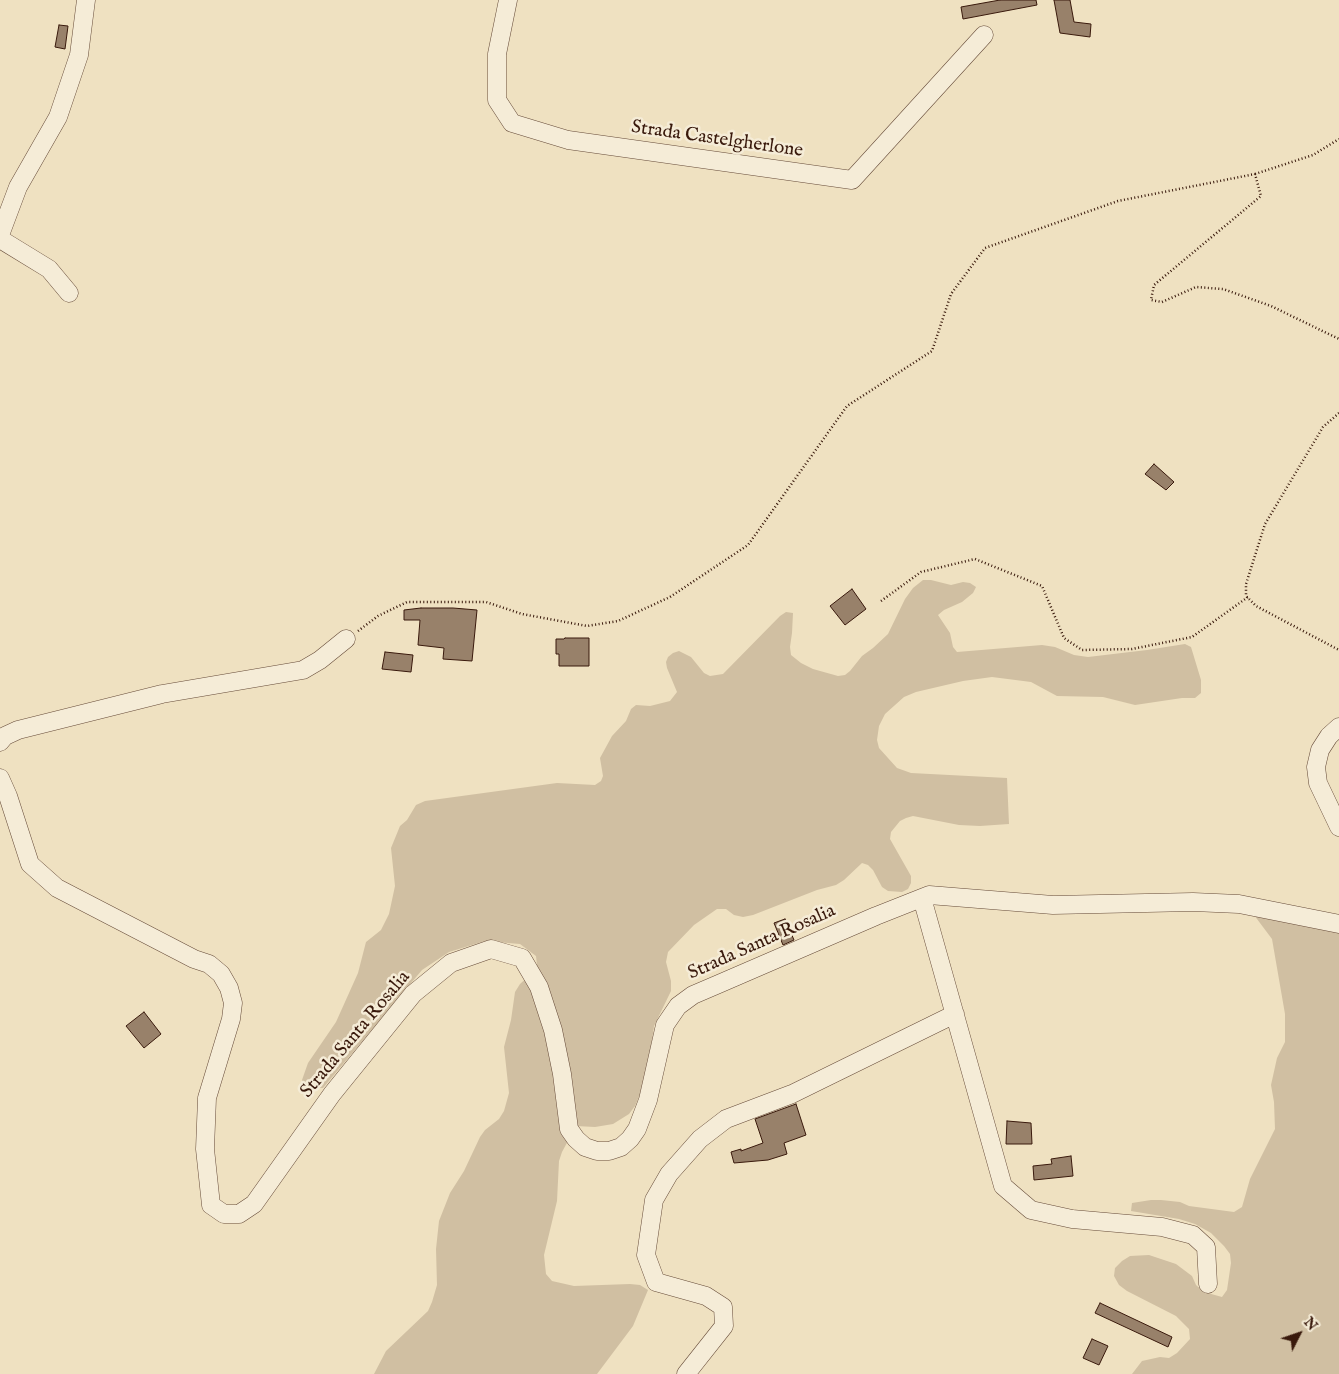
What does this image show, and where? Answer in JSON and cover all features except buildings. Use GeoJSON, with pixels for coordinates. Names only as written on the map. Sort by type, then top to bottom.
{"type":"FeatureCollection","features":[{"type":"Feature","properties":{"kind":"street"},"geometry":{"type":"LineString","coordinates":[[0,234],[18,187],[58,118],[78,55],[86,0]]}},
{"type":"Feature","properties":{"kind":"street","name":"Strada Castelgherlone"},"geometry":{"type":"LineString","coordinates":[[508,0],[498,54],[497,100],[512,123],[568,140],[852,180],[984,35]]}},
{"type":"Feature","properties":{"kind":"street"},"geometry":{"type":"LineString","coordinates":[[0,239],[49,269],[69,293]]}},
{"type":"Feature","properties":{"kind":"street"},"geometry":{"type":"LineString","coordinates":[[0,742],[6,736],[18,730],[162,694],[303,670],[320,660],[346,639]]}},
{"type":"Feature","properties":{"kind":"street"},"geometry":{"type":"LineString","coordinates":[[1339,727],[1329,736],[1320,750],[1316,767],[1318,784],[1339,828]]}},
{"type":"Feature","properties":{"kind":"street","name":"Strada Santa Rosalia"},"geometry":{"type":"LineString","coordinates":[[0,778],[8,796],[30,864],[57,888],[194,959],[208,964],[221,974],[229,988],[233,1003],[232,1019],[207,1098],[205,1149],[211,1205],[224,1214],[238,1214],[254,1204],[344,1078],[413,994],[451,963],[491,949],[522,958],[539,987],[553,1030],[562,1074],[569,1128],[576,1139],[585,1147],[597,1151],[609,1151],[621,1147],[637,1129],[648,1100],[665,1025],[678,1006],[693,995],[721,982],[922,898],[929,896],[1053,905],[1193,902],[1239,904],[1339,924]]}},
{"type":"Feature","properties":{"kind":"street"},"geometry":{"type":"LineString","coordinates":[[922,898],[1003,1186],[1031,1210],[1072,1219],[1162,1227],[1193,1235],[1206,1247],[1208,1284]]}},
{"type":"Feature","properties":{"kind":"street"},"geometry":{"type":"LineString","coordinates":[[686,1374],[724,1326],[723,1307],[706,1296],[656,1282],[646,1255],[654,1200],[669,1174],[700,1139],[726,1119],[792,1094],[955,1014]]}},
{"type":"Feature","properties":{"kind":"path"},"geometry":{"type":"LineString","coordinates":[[346,639],[378,616],[407,602],[486,602],[522,614],[587,626],[618,621],[670,597],[748,545],[847,406],[932,351],[951,294],[985,248],[1118,201],[1255,174],[1313,155],[1339,139]]}},
{"type":"Feature","properties":{"kind":"path"},"geometry":{"type":"LineString","coordinates":[[1255,174],[1261,196],[1154,285],[1151,300],[1162,302],[1196,287],[1223,289],[1271,306],[1339,339]]}},
{"type":"Feature","properties":{"kind":"path"},"geometry":{"type":"LineString","coordinates":[[1339,413],[1323,427],[1265,524],[1246,584],[1246,596],[1256,606],[1339,650]]}},
{"type":"Feature","properties":{"kind":"path"},"geometry":{"type":"LineString","coordinates":[[881,600],[921,572],[975,559],[1042,586],[1064,638],[1082,650],[1132,648],[1192,637],[1248,597]]}},
{"type":"Feature","properties":{"kind":"shaded area"},"geometry":{"type":"Polygon","coordinates":[[[923,580],[951,585],[963,582],[970,583],[976,587],[973,593],[962,602],[944,610],[938,615],[950,633],[953,647],[957,652],[1042,645],[1055,647],[1074,655],[1088,657],[1185,644],[1191,647],[1201,680],[1201,693],[1195,698],[1182,698],[1135,705],[1103,697],[1057,696],[1031,682],[992,677],[963,681],[916,692],[904,697],[885,714],[879,726],[877,740],[879,748],[897,768],[911,773],[1007,778],[1009,824],[959,825],[913,816],[906,818],[900,821],[891,832],[890,839],[911,876],[911,883],[908,889],[902,892],[888,891],[882,887],[873,870],[868,865],[862,863],[836,885],[817,890],[753,915],[743,917],[734,915],[726,909],[717,909],[694,925],[668,952],[666,962],[671,981],[671,991],[654,1026],[647,1078],[635,1106],[629,1114],[613,1124],[595,1127],[576,1126],[559,1161],[557,1201],[544,1255],[546,1274],[552,1281],[574,1286],[630,1284],[640,1285],[648,1290],[633,1326],[597,1374],[374,1374],[386,1351],[428,1311],[432,1302],[437,1285],[436,1249],[439,1221],[450,1193],[464,1171],[480,1137],[485,1130],[499,1119],[504,1111],[509,1093],[504,1047],[511,1020],[515,992],[537,965],[536,956],[520,944],[485,941],[449,952],[422,970],[323,1088],[305,1088],[302,1080],[308,1063],[336,1022],[358,973],[366,942],[381,930],[389,914],[395,886],[391,848],[400,826],[407,820],[416,805],[425,801],[557,783],[595,785],[601,781],[603,776],[600,758],[612,736],[626,721],[631,709],[636,705],[650,706],[670,701],[677,692],[667,668],[666,662],[668,657],[679,651],[691,657],[704,673],[710,676],[723,674],[786,612],[793,613],[791,655],[813,669],[838,676],[845,675],[862,656],[888,634],[905,599],[913,588],[923,580]]]}},
{"type":"Feature","properties":{"kind":"shaded area"},"geometry":{"type":"Polygon","coordinates":[[[1254,915],[1339,932],[1339,1374],[1132,1374],[1142,1361],[1160,1357],[1169,1358],[1177,1353],[1190,1339],[1189,1329],[1176,1316],[1119,1285],[1114,1276],[1115,1268],[1130,1256],[1149,1255],[1176,1264],[1192,1276],[1196,1285],[1204,1292],[1222,1297],[1227,1290],[1231,1263],[1230,1254],[1211,1233],[1195,1224],[1179,1219],[1131,1211],[1132,1203],[1161,1200],[1234,1212],[1242,1207],[1250,1179],[1275,1129],[1271,1085],[1277,1058],[1285,1042],[1285,1014],[1272,939],[1254,915]]]}}]}
